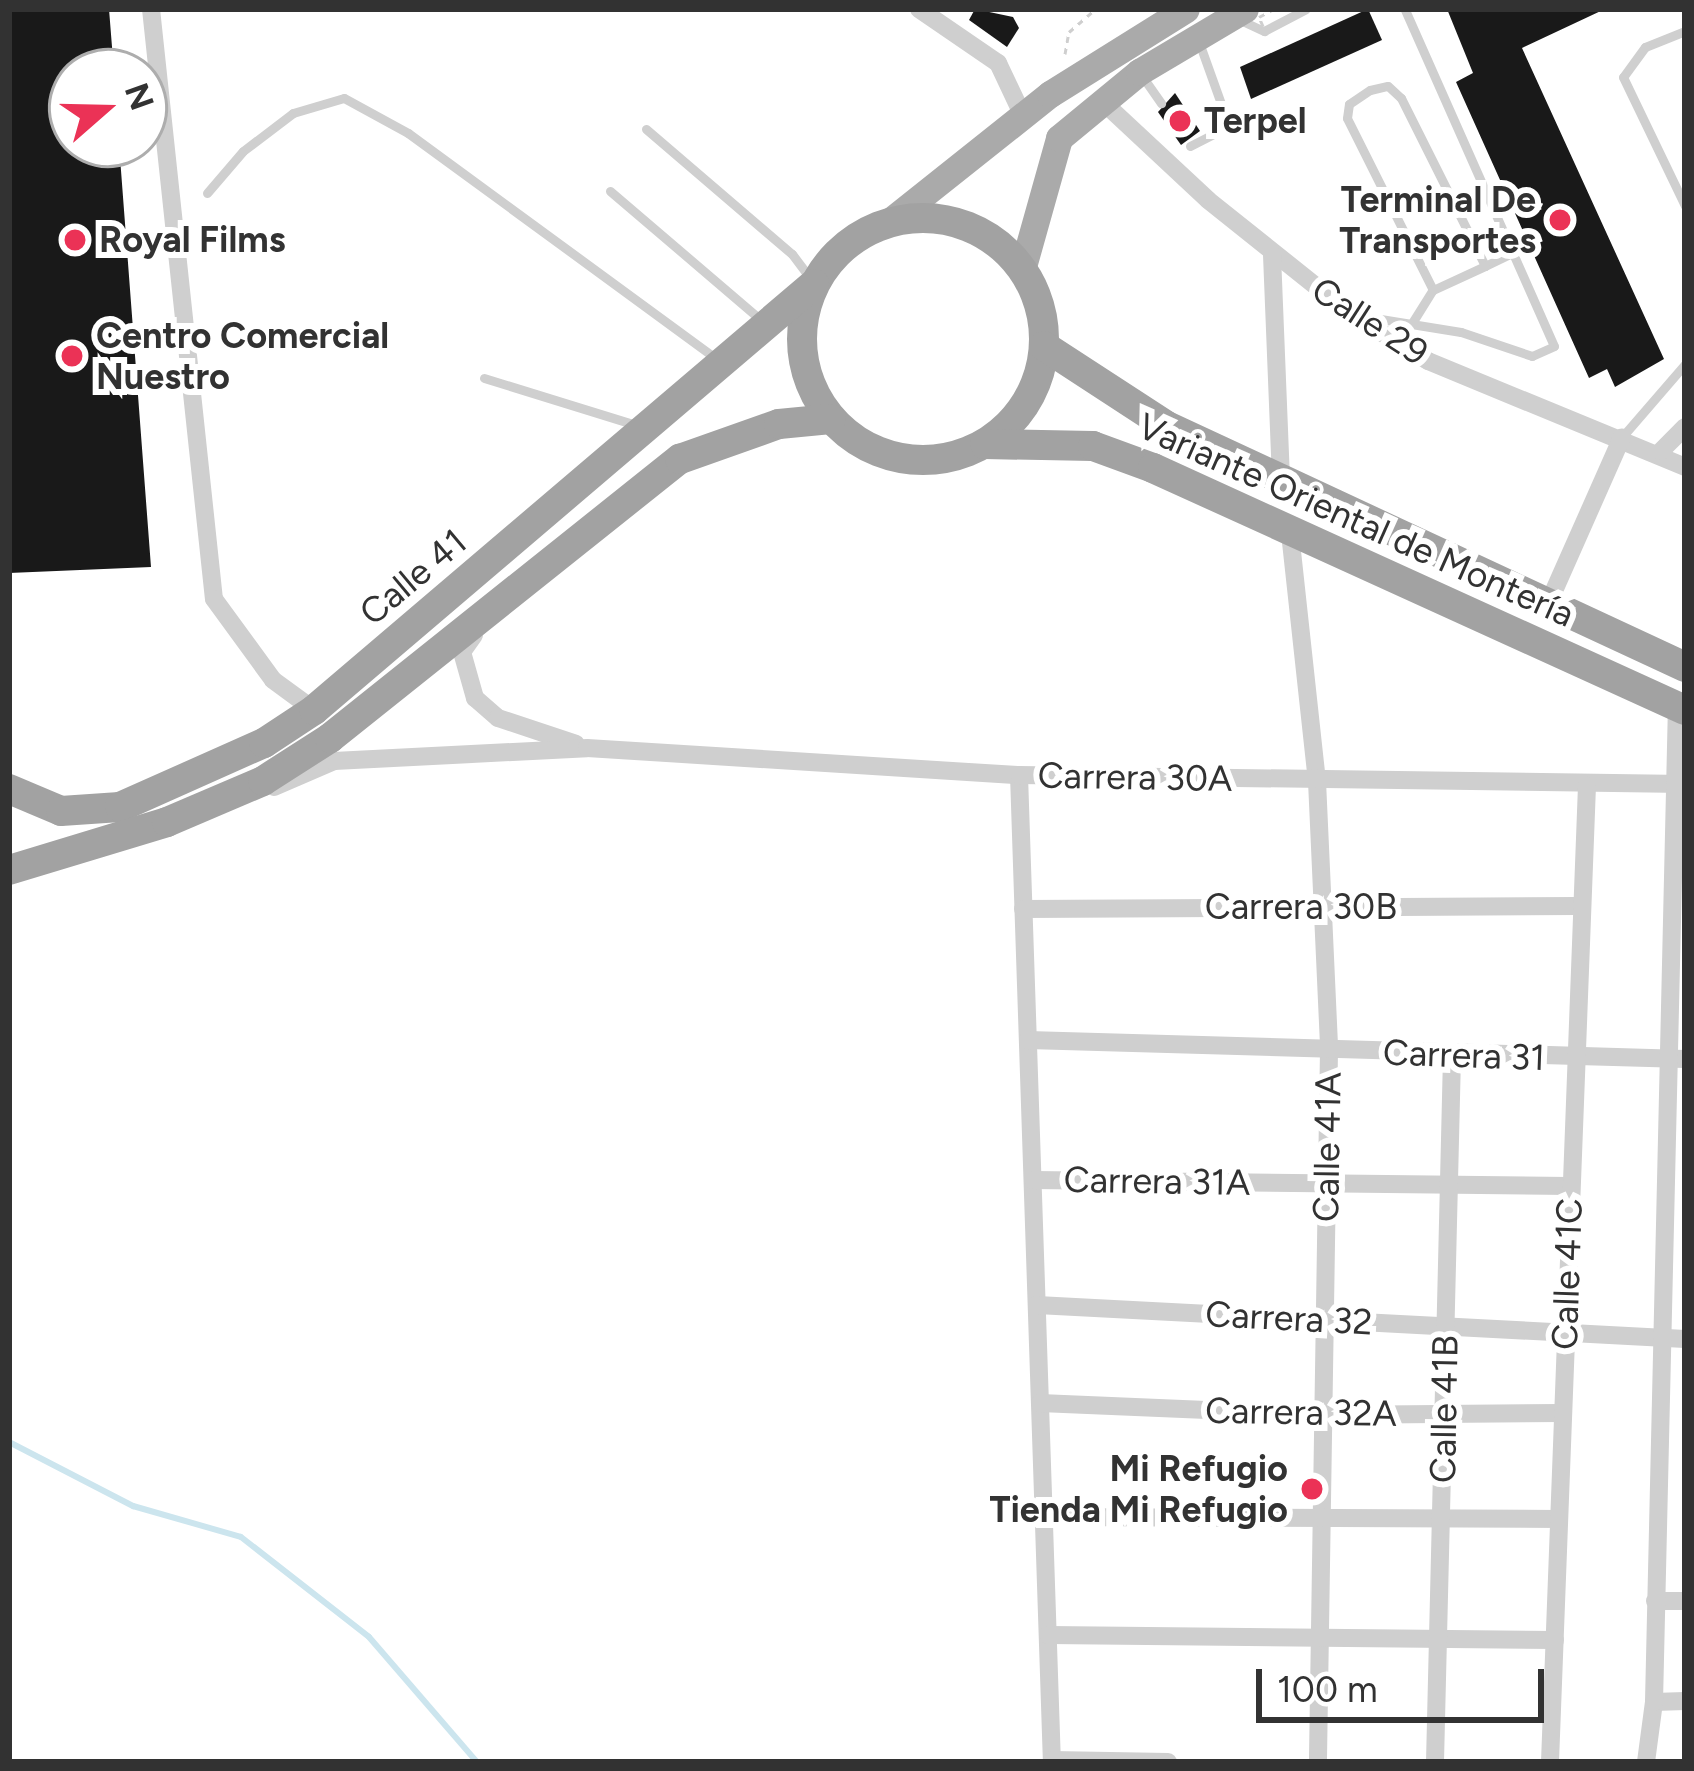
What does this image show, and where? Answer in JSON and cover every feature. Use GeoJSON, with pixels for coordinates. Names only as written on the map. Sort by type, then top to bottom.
{"type":"FeatureCollection","features":[{"type":"Feature","properties":{"kind":"highway"},"geometry":{"type":"LineString","coordinates":[[918,218],[963,226],[1002,248],[1022,270],[1044,346],[1027,402],[985,444],[932,461],[904,459],[877,452],[831,419],[804,364],[802,323],[814,284],[853,239],[889,222],[918,218]]}},
{"type":"Feature","properties":{"kind":"highway","name":"Calle 41"},"geometry":{"type":"LineString","coordinates":[[9,789],[61,811],[120,807],[216,771],[314,710],[650,429],[814,284]]}},
{"type":"Feature","properties":{"kind":"highway","name":"Variante Oriental de Montería"},"geometry":{"type":"LineString","coordinates":[[1044,346],[1117,399],[1685,667]]}},
{"type":"Feature","properties":{"kind":"highway","name":"Calle 41"},"geometry":{"type":"LineString","coordinates":[[9,870],[166,822],[263,781],[314,749],[680,459],[762,428],[831,419]]}},
{"type":"Feature","properties":{"kind":"highway","name":"Variante Oriental de Montería"},"geometry":{"type":"LineString","coordinates":[[985,444],[1093,446],[1681,708]]}},
{"type":"Feature","properties":{"kind":"main road"},"geometry":{"type":"LineString","coordinates":[[889,222],[1023,116],[1186,9]]}},
{"type":"Feature","properties":{"kind":"main road"},"geometry":{"type":"LineString","coordinates":[[1022,270],[1044,171],[1060,138],[1139,72],[1197,37],[1247,17]]}},
{"type":"Feature","properties":{"kind":"street"},"geometry":{"type":"LineString","coordinates":[[151,9],[214,599],[273,680],[314,710]]}},
{"type":"Feature","properties":{"kind":"street"},"geometry":{"type":"LineString","coordinates":[[919,9],[998,63],[1023,116]]}},
{"type":"Feature","properties":{"kind":"street","name":"Calle 29"},"geometry":{"type":"LineString","coordinates":[[1102,100],[1272,255],[1351,314],[1428,361],[1661,451],[1685,467]]}},
{"type":"Feature","properties":{"kind":"street"},"geometry":{"type":"LineString","coordinates":[[1272,255],[1281,478]]}},
{"type":"Feature","properties":{"kind":"street"},"geometry":{"type":"LineString","coordinates":[[1661,451],[1683,433]]}},
{"type":"Feature","properties":{"kind":"street"},"geometry":{"type":"LineString","coordinates":[[1549,602],[1622,437]]}},
{"type":"Feature","properties":{"kind":"street","name":"Calle 41A"},"geometry":{"type":"LineString","coordinates":[[1290,533],[1316,781],[1328,1050],[1318,1762]]}},
{"type":"Feature","properties":{"kind":"street"},"geometry":{"type":"LineString","coordinates":[[494,609],[462,652],[475,698],[498,718],[587,748]]}},
{"type":"Feature","properties":{"kind":"street"},"geometry":{"type":"LineString","coordinates":[[1646,1762],[1654,1702],[1662,1338],[1677,1059],[1681,708]]}},
{"type":"Feature","properties":{"kind":"street"},"geometry":{"type":"LineString","coordinates":[[166,822],[206,818],[334,761],[587,748]]}},
{"type":"Feature","properties":{"kind":"street","name":"Carrera 30A"},"geometry":{"type":"LineString","coordinates":[[587,748],[1019,775],[1680,784]]}},
{"type":"Feature","properties":{"kind":"street"},"geometry":{"type":"LineString","coordinates":[[1019,775],[1052,1761],[1168,1762]]}},
{"type":"Feature","properties":{"kind":"street","name":"Calle 41C"},"geometry":{"type":"LineString","coordinates":[[1550,1762],[1586,786]]}},
{"type":"Feature","properties":{"kind":"street","name":"Carrera 30B"},"geometry":{"type":"LineString","coordinates":[[1023,909],[1578,906]]}},
{"type":"Feature","properties":{"kind":"street","name":"Carrera 31"},"geometry":{"type":"LineString","coordinates":[[1028,1040],[1677,1059]]}},
{"type":"Feature","properties":{"kind":"street","name":"Calle 41B"},"geometry":{"type":"LineString","coordinates":[[1435,1762],[1452,1055]]}},
{"type":"Feature","properties":{"kind":"street","name":"Carrera 31A"},"geometry":{"type":"LineString","coordinates":[[1033,1180],[1569,1186]]}},
{"type":"Feature","properties":{"kind":"street","name":"Carrera 32"},"geometry":{"type":"LineString","coordinates":[[1037,1305],[1685,1340]]}},
{"type":"Feature","properties":{"kind":"street","name":"Carrera 32A"},"geometry":{"type":"LineString","coordinates":[[1040,1403],[1322,1415],[1562,1413]]}},
{"type":"Feature","properties":{"kind":"street"},"geometry":{"type":"LineString","coordinates":[[1044,1517],[1319,1522],[1559,1519]]}},
{"type":"Feature","properties":{"kind":"street"},"geometry":{"type":"LineString","coordinates":[[1654,1601],[1685,1601]]}},
{"type":"Feature","properties":{"kind":"street"},"geometry":{"type":"LineString","coordinates":[[1048,1635],[1555,1640]]}},
{"type":"Feature","properties":{"kind":"street"},"geometry":{"type":"LineString","coordinates":[[1654,1702],[1685,1701]]}},
{"type":"Feature","properties":{"kind":"lane"},"geometry":{"type":"LineString","coordinates":[[1247,17],[1264,31],[1306,9]]}},
{"type":"Feature","properties":{"kind":"lane"},"geometry":{"type":"LineString","coordinates":[[1351,314],[1412,323],[1544,356],[1554,346],[1405,9]]}},
{"type":"Feature","properties":{"kind":"lane"},"geometry":{"type":"LineString","coordinates":[[1685,31],[1646,47],[1623,77],[1685,206]]}},
{"type":"Feature","properties":{"kind":"lane"},"geometry":{"type":"LineString","coordinates":[[1172,166],[1191,147],[1229,126],[1197,37]]}},
{"type":"Feature","properties":{"kind":"lane"},"geometry":{"type":"LineString","coordinates":[[1139,72],[1160,103]]}},
{"type":"Feature","properties":{"kind":"lane"},"geometry":{"type":"LineString","coordinates":[[1433,290],[1347,118],[1349,104],[1370,90],[1388,86],[1401,98],[1485,266]]}},
{"type":"Feature","properties":{"kind":"lane"},"geometry":{"type":"LineString","coordinates":[[207,193],[243,151],[293,113],[344,98],[408,133],[725,364]]}},
{"type":"Feature","properties":{"kind":"lane"},"geometry":{"type":"LineString","coordinates":[[646,129],[792,254],[814,284]]}},
{"type":"Feature","properties":{"kind":"lane"},"geometry":{"type":"LineString","coordinates":[[610,191],[769,327]]}},
{"type":"Feature","properties":{"kind":"lane"},"geometry":{"type":"LineString","coordinates":[[1412,323],[1433,290],[1512,253]]}},
{"type":"Feature","properties":{"kind":"lane"},"geometry":{"type":"LineString","coordinates":[[1622,437],[1685,364]]}},
{"type":"Feature","properties":{"kind":"lane"},"geometry":{"type":"LineString","coordinates":[[484,378],[650,429]]}},
{"type":"Feature","properties":{"kind":"path"},"geometry":{"type":"LineString","coordinates":[[1083,73],[1065,56],[1069,32],[1096,9]]}},
{"type":"Feature","properties":{"kind":"path"},"geometry":{"type":"LineString","coordinates":[[1247,17],[1274,9]]}},
{"type":"Feature","properties":{"kind":"building","name":"Centro Comercial Nuestro"},"geometry":{"type":"Polygon","coordinates":[[[9,9],[109,9],[112,48],[48,48],[48,168],[121,168],[151,567],[9,573],[9,9]]]}},
{"type":"Feature","properties":{"kind":"building"},"geometry":{"type":"Polygon","coordinates":[[[975,9],[1013,17],[1019,28],[1007,47],[969,20],[975,9]]]}},
{"type":"Feature","properties":{"kind":"building"},"geometry":{"type":"Polygon","coordinates":[[[1368,9],[1382,40],[1251,99],[1240,67],[1368,9]]]}},
{"type":"Feature","properties":{"kind":"building","name":"Terminal De Transportes"},"geometry":{"type":"Polygon","coordinates":[[[1447,9],[1605,9],[1522,48],[1664,359],[1615,387],[1607,369],[1589,378],[1456,82],[1473,73],[1447,9]]]}},
{"type":"Feature","properties":{"kind":"building","name":"Terpel"},"geometry":{"type":"Polygon","coordinates":[[[1175,93],[1200,131],[1181,145],[1158,112],[1175,93]]]}},
{"type":"Feature","properties":{"kind":"waterway"},"geometry":{"type":"LineString","coordinates":[[9,1442],[133,1506],[241,1537],[369,1637],[477,1762]]}},
{"type":"Feature","properties":{"kind":"place","name":"Terpel"},"geometry":{"type":"Point","coordinates":[1180,121]}},
{"type":"Feature","properties":{"kind":"place","name":"Terminal De Transportes"},"geometry":{"type":"Point","coordinates":[1560,220]}},
{"type":"Feature","properties":{"kind":"place","name":"Royal Films"},"geometry":{"type":"Point","coordinates":[75,240]}},
{"type":"Feature","properties":{"kind":"place","name":"Centro Comercial Nuestro"},"geometry":{"type":"Point","coordinates":[72,356]}},
{"type":"Feature","properties":{"kind":"place","name":"Mi Refugio Tienda Mi Refugio"},"geometry":{"type":"Point","coordinates":[1312,1489]}}]}
